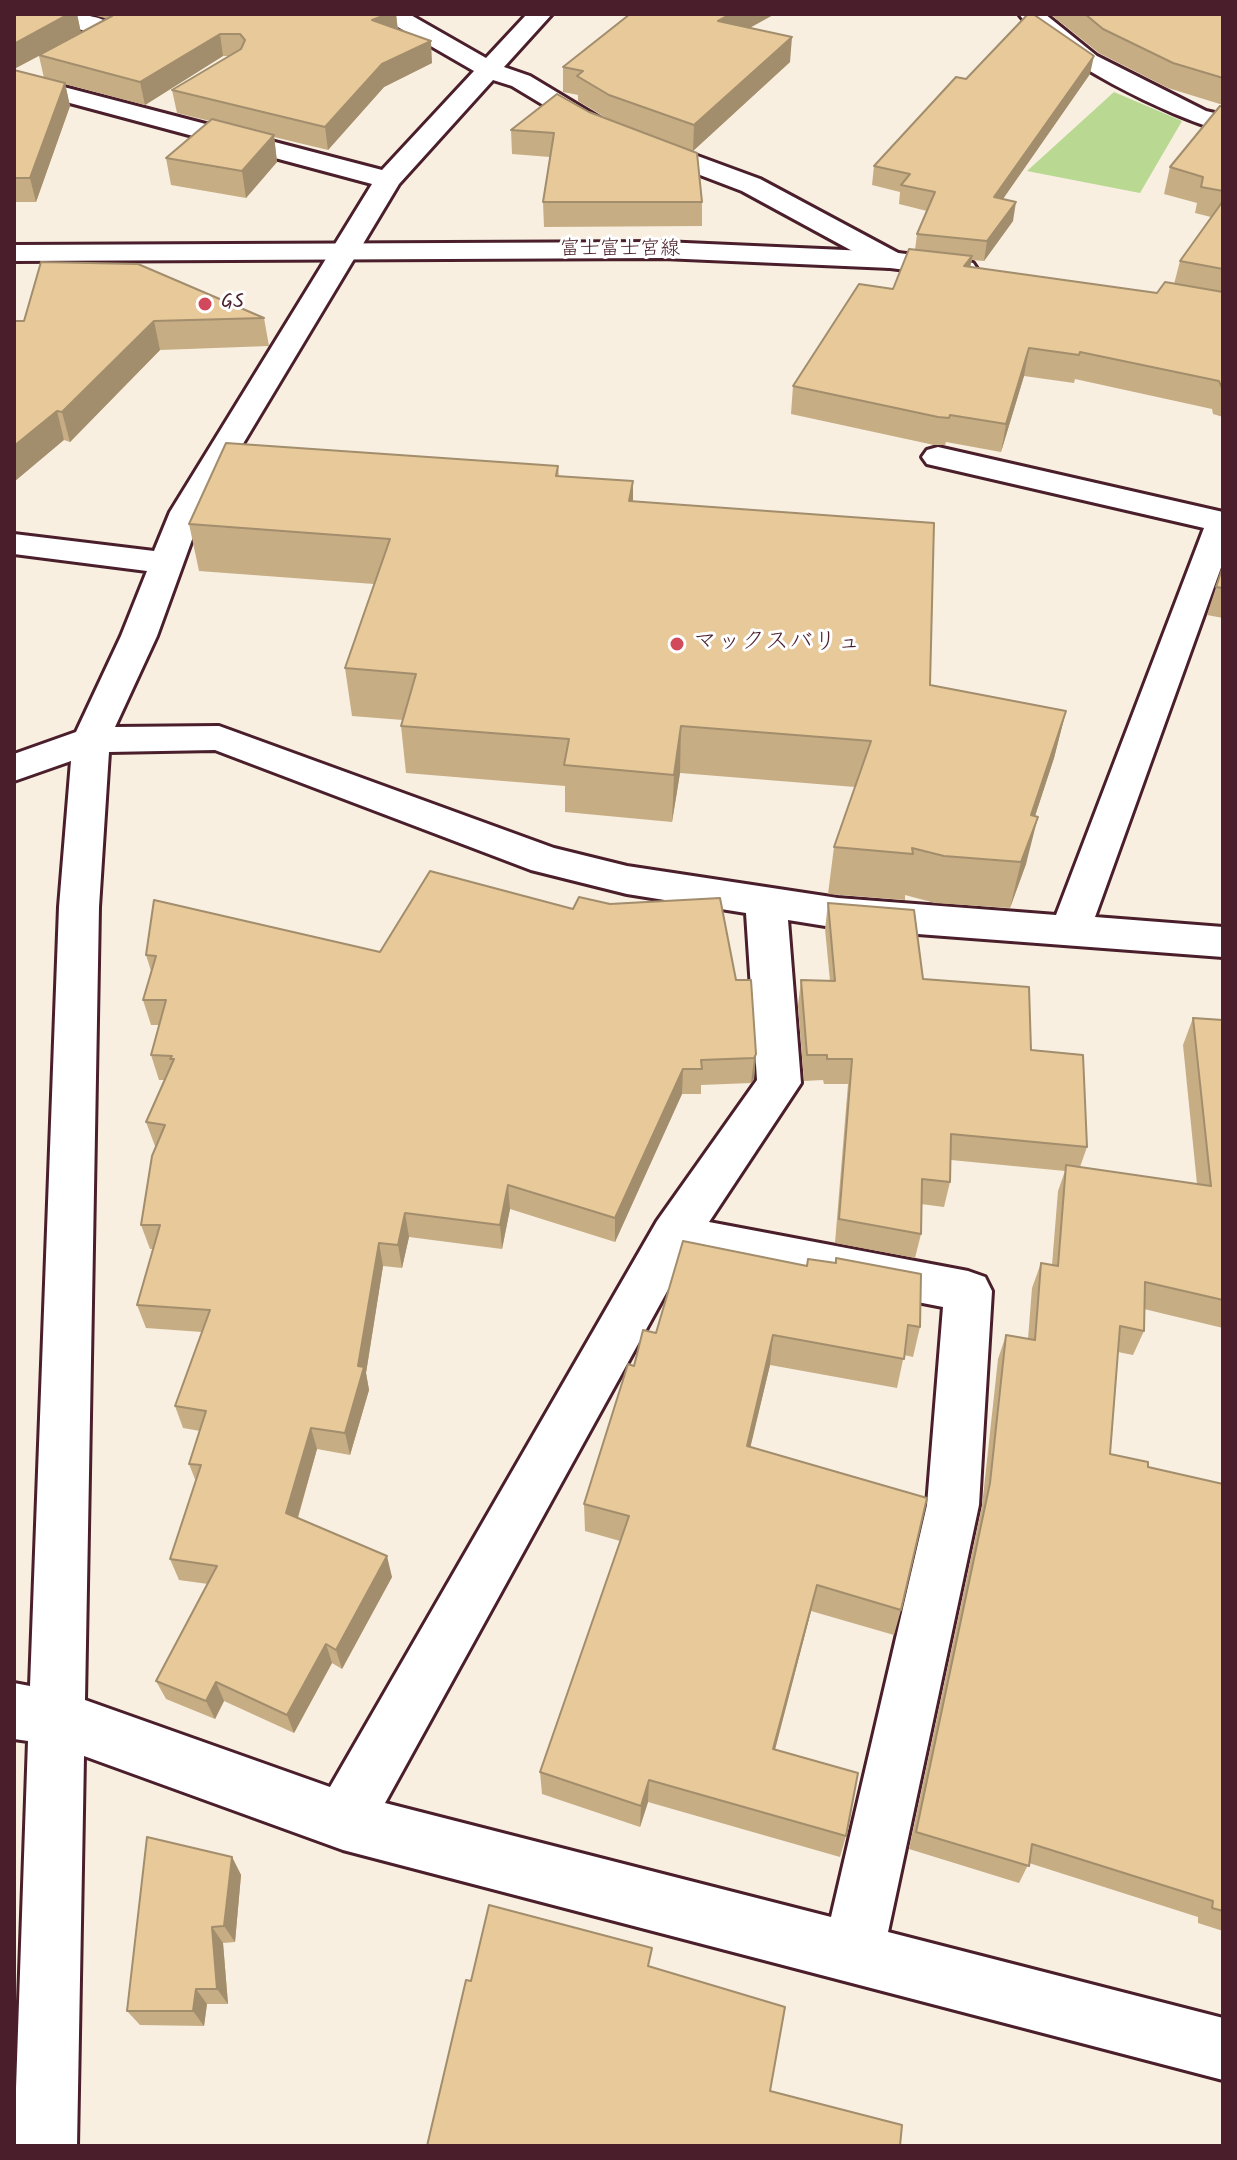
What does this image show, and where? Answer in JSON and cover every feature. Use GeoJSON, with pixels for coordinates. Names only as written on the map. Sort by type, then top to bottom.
{"type":"FeatureCollection","features":[{"type":"Feature","properties":{"kind":"street"},"geometry":{"type":"LineString","coordinates":[[14,81],[107,31],[60,14]]}},
{"type":"Feature","properties":{"kind":"street"},"geometry":{"type":"LineString","coordinates":[[392,14],[489,70],[521,81],[599,128],[751,185],[890,260]]}},
{"type":"Feature","properties":{"kind":"street"},"geometry":{"type":"LineString","coordinates":[[45,2146],[35,1714],[91,740],[139,636],[186,512],[342,253],[388,180],[540,14]]}},
{"type":"Feature","properties":{"kind":"street"},"geometry":{"type":"LineString","coordinates":[[1031,14],[1089,61],[1197,116],[1223,123]]}},
{"type":"Feature","properties":{"kind":"street"},"geometry":{"type":"LineString","coordinates":[[14,81],[388,180]]}},
{"type":"Feature","properties":{"kind":"street"},"geometry":{"type":"LineString","coordinates":[[149,116],[173,101]]}},
{"type":"Feature","properties":{"kind":"street","name":"富士富士宮線"},"geometry":{"type":"LineString","coordinates":[[14,253],[663,250],[890,260],[995,273]]}},
{"type":"Feature","properties":{"kind":"street"},"geometry":{"type":"LineString","coordinates":[[938,457],[1219,522],[1070,931]]}},
{"type":"Feature","properties":{"kind":"street"},"geometry":{"type":"LineString","coordinates":[[14,544],[166,563]]}},
{"type":"Feature","properties":{"kind":"street"},"geometry":{"type":"LineString","coordinates":[[14,768],[91,740],[219,738],[545,860],[627,880],[838,913],[1223,942]]}},
{"type":"Feature","properties":{"kind":"street"},"geometry":{"type":"LineString","coordinates":[[343,1821],[674,1235],[779,1083],[766,902]]}},
{"type":"Feature","properties":{"kind":"street"},"geometry":{"type":"LineString","coordinates":[[674,1235],[968,1291],[953,1505],[853,1953]]}},
{"type":"Feature","properties":{"kind":"street"},"geometry":{"type":"LineString","coordinates":[[35,1714],[343,1821],[1223,2049]]}},
{"type":"Feature","properties":{"kind":"green space"},"geometry":{"type":"Polygon","coordinates":[[[1114,92],[1182,121],[1140,193],[1027,171],[1114,92]]]}},
{"type":"Feature","properties":{"kind":"building"},"geometry":{"type":"Polygon","coordinates":[[[14,14],[69,14],[14,44],[14,14]]]}},
{"type":"Feature","properties":{"kind":"building"},"geometry":{"type":"Polygon","coordinates":[[[114,14],[388,14],[372,20],[431,41],[382,64],[325,127],[172,90],[241,49],[245,40],[240,34],[220,34],[140,82],[39,55],[114,14]]]}},
{"type":"Feature","properties":{"kind":"building"},"geometry":{"type":"Polygon","coordinates":[[[630,14],[731,14],[718,21],[792,37],[694,125],[609,95],[577,76],[583,71],[563,67],[630,14]]]}},
{"type":"Feature","properties":{"kind":"building"},"geometry":{"type":"Polygon","coordinates":[[[1028,14],[1033,14],[1094,56],[994,197],[1016,202],[987,241],[917,234],[935,192],[901,185],[910,174],[874,166],[956,77],[966,79],[1028,14]]]}},
{"type":"Feature","properties":{"kind":"building"},"geometry":{"type":"Polygon","coordinates":[[[1085,14],[1223,14],[1223,78],[1173,63],[1103,29],[1085,14]]]}},
{"type":"Feature","properties":{"kind":"building"},"geometry":{"type":"Polygon","coordinates":[[[14,70],[65,83],[30,178],[14,178],[14,70]]]}},
{"type":"Feature","properties":{"kind":"building"},"geometry":{"type":"Polygon","coordinates":[[[557,94],[589,112],[697,153],[702,202],[543,202],[554,133],[511,130],[557,94]]]}},
{"type":"Feature","properties":{"kind":"building"},"geometry":{"type":"Polygon","coordinates":[[[1223,106],[1223,191],[1201,187],[1203,177],[1170,167],[1223,106]]]}},
{"type":"Feature","properties":{"kind":"building"},"geometry":{"type":"Polygon","coordinates":[[[212,119],[274,135],[242,171],[166,158],[212,119]]]}},
{"type":"Feature","properties":{"kind":"building"},"geometry":{"type":"Polygon","coordinates":[[[1223,201],[1223,269],[1180,261],[1223,201]]]}},
{"type":"Feature","properties":{"kind":"building"},"geometry":{"type":"Polygon","coordinates":[[[909,249],[972,256],[964,266],[1157,293],[1165,282],[1223,292],[1223,387],[1219,381],[1080,352],[1079,355],[1029,348],[1006,424],[950,415],[949,418],[938,417],[793,386],[859,284],[893,289],[909,249]]]}},
{"type":"Feature","properties":{"kind":"building"},"geometry":{"type":"Polygon","coordinates":[[[41,262],[138,264],[264,318],[154,321],[62,412],[57,411],[14,446],[14,321],[24,321],[41,262]]]}},
{"type":"Feature","properties":{"kind":"building","name":"マックスバリュ"},"geometry":{"type":"Polygon","coordinates":[[[226,443],[558,466],[556,476],[633,481],[629,501],[934,523],[930,685],[1066,711],[1031,815],[1038,817],[1021,862],[944,856],[912,848],[913,854],[834,847],[871,741],[681,726],[674,775],[564,765],[569,739],[401,726],[416,674],[345,668],[390,539],[189,524],[226,443]]]}},
{"type":"Feature","properties":{"kind":"building"},"geometry":{"type":"Polygon","coordinates":[[[1223,566],[1223,588],[1216,587],[1223,566]]]}},
{"type":"Feature","properties":{"kind":"building"},"geometry":{"type":"Polygon","coordinates":[[[430,871],[573,909],[579,897],[610,904],[720,898],[736,980],[751,980],[756,1054],[754,1058],[701,1060],[702,1069],[683,1069],[615,1218],[508,1185],[500,1225],[405,1213],[398,1245],[379,1243],[358,1366],[364,1367],[345,1433],[311,1428],[286,1513],[387,1556],[336,1650],[326,1644],[287,1715],[216,1682],[206,1701],[156,1681],[217,1566],[170,1559],[201,1465],[189,1464],[206,1411],[175,1406],[210,1310],[137,1305],[160,1225],[141,1225],[152,1156],[165,1125],[146,1122],[174,1059],[170,1059],[172,1056],[151,1055],[166,1000],[143,1000],[156,956],[146,955],[154,900],[380,952],[430,871]]]}},
{"type":"Feature","properties":{"kind":"building"},"geometry":{"type":"Polygon","coordinates":[[[828,903],[914,910],[923,979],[1029,987],[1031,1050],[1083,1055],[1087,1147],[951,1134],[950,1182],[922,1179],[921,1234],[839,1219],[852,1059],[807,1055],[801,980],[835,981],[828,903]]]}},
{"type":"Feature","properties":{"kind":"building"},"geometry":{"type":"Polygon","coordinates":[[[1193,1018],[1223,1020],[1223,1300],[1145,1282],[1144,1331],[1120,1326],[1110,1454],[1148,1462],[1148,1467],[1223,1484],[1223,1911],[1212,1908],[1213,1901],[1032,1844],[1029,1866],[916,1832],[990,1483],[1006,1335],[1035,1340],[1041,1263],[1058,1266],[1066,1165],[1211,1186],[1193,1018]]]}},
{"type":"Feature","properties":{"kind":"building"},"geometry":{"type":"Polygon","coordinates":[[[683,1241],[807,1266],[808,1259],[836,1263],[836,1258],[921,1274],[920,1327],[908,1325],[904,1359],[773,1335],[747,1446],[927,1498],[901,1610],[817,1585],[773,1749],[858,1773],[846,1836],[649,1780],[641,1806],[540,1772],[629,1516],[584,1504],[628,1364],[634,1366],[643,1330],[656,1333],[683,1241]]]}},
{"type":"Feature","properties":{"kind":"building"},"geometry":{"type":"Polygon","coordinates":[[[147,1837],[232,1857],[224,1926],[212,1927],[217,1989],[196,1989],[193,2011],[127,2011],[147,1837]]]}},
{"type":"Feature","properties":{"kind":"building"},"geometry":{"type":"Polygon","coordinates":[[[489,1905],[652,1948],[648,1966],[785,2007],[770,2091],[902,2125],[900,2146],[427,2146],[466,1980],[471,1981],[489,1905]]]}},
{"type":"Feature","properties":{"kind":"place","name":"GS"},"geometry":{"type":"Point","coordinates":[205,304]}},
{"type":"Feature","properties":{"kind":"place","name":"マックスバリュ"},"geometry":{"type":"Point","coordinates":[677,644]}}]}
